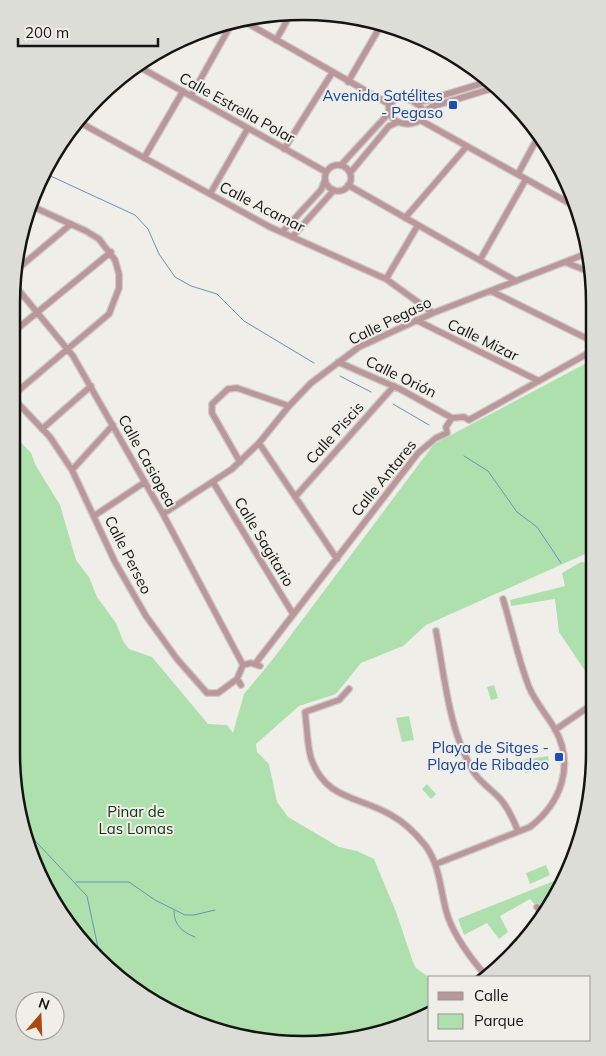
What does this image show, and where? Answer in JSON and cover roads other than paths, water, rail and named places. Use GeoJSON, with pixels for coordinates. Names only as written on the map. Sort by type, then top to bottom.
{"type":"FeatureCollection","features":[{"type":"Feature","properties":{"kind":"street"},"geometry":{"type":"LineString","coordinates":[[276,40],[287,21]]}},
{"type":"Feature","properties":{"kind":"street"},"geometry":{"type":"LineString","coordinates":[[250,25],[389,104]]}},
{"type":"Feature","properties":{"kind":"street"},"geometry":{"type":"LineString","coordinates":[[191,96],[228,31]]}},
{"type":"Feature","properties":{"kind":"street"},"geometry":{"type":"LineString","coordinates":[[348,82],[378,31]]}},
{"type":"Feature","properties":{"kind":"street","name":"Calle Estrella Polar"},"geometry":{"type":"LineString","coordinates":[[144,69],[326,172]]}},
{"type":"Feature","properties":{"kind":"street"},"geometry":{"type":"LineString","coordinates":[[284,149],[332,73]]}},
{"type":"Feature","properties":{"kind":"street"},"geometry":{"type":"LineString","coordinates":[[389,104],[399,98],[414,102],[424,101],[482,83]]}},
{"type":"Feature","properties":{"kind":"street"},"geometry":{"type":"LineString","coordinates":[[292,237],[334,190],[344,189],[348,186],[350,173],[389,126],[398,122],[411,124],[431,107],[489,89]]}},
{"type":"Feature","properties":{"kind":"street"},"geometry":{"type":"LineString","coordinates":[[144,158],[183,91]]}},
{"type":"Feature","properties":{"kind":"street"},"geometry":{"type":"LineString","coordinates":[[414,102],[420,107],[421,116]]}},
{"type":"Feature","properties":{"kind":"street"},"geometry":{"type":"LineString","coordinates":[[282,232],[321,190],[326,172],[331,166],[341,165],[389,113],[389,104]]}},
{"type":"Feature","properties":{"kind":"street"},"geometry":{"type":"LineString","coordinates":[[389,113],[398,122]]}},
{"type":"Feature","properties":{"kind":"street"},"geometry":{"type":"LineString","coordinates":[[421,116],[467,146],[567,202]]}},
{"type":"Feature","properties":{"kind":"street","name":"Calle Acamar"},"geometry":{"type":"LineString","coordinates":[[83,124],[282,232],[329,252],[386,280],[433,313]]}},
{"type":"Feature","properties":{"kind":"street"},"geometry":{"type":"LineString","coordinates":[[210,194],[248,128]]}},
{"type":"Feature","properties":{"kind":"street"},"geometry":{"type":"LineString","coordinates":[[518,174],[536,142]]}},
{"type":"Feature","properties":{"kind":"street"},"geometry":{"type":"LineString","coordinates":[[405,218],[467,146]]}},
{"type":"Feature","properties":{"kind":"street"},"geometry":{"type":"LineString","coordinates":[[341,165],[350,173]]}},
{"type":"Feature","properties":{"kind":"street"},"geometry":{"type":"LineString","coordinates":[[480,260],[526,179]]}},
{"type":"Feature","properties":{"kind":"street"},"geometry":{"type":"LineString","coordinates":[[325,180],[334,190]]}},
{"type":"Feature","properties":{"kind":"street"},"geometry":{"type":"LineString","coordinates":[[348,186],[516,281]]}},
{"type":"Feature","properties":{"kind":"street"},"geometry":{"type":"LineString","coordinates":[[20,389],[109,314],[115,303],[119,288],[119,274],[111,252],[99,239],[36,208]]}},
{"type":"Feature","properties":{"kind":"street"},"geometry":{"type":"LineString","coordinates":[[22,265],[70,224]]}},
{"type":"Feature","properties":{"kind":"street"},"geometry":{"type":"LineString","coordinates":[[386,280],[418,225]]}},
{"type":"Feature","properties":{"kind":"street"},"geometry":{"type":"LineString","coordinates":[[20,326],[111,252]]}},
{"type":"Feature","properties":{"kind":"street","name":"Calle Pegaso"},"geometry":{"type":"LineString","coordinates":[[163,514],[240,462],[260,443],[289,406],[311,383],[359,347],[433,313],[582,255]]}},
{"type":"Feature","properties":{"kind":"street"},"geometry":{"type":"LineString","coordinates":[[566,262],[584,270]]}},
{"type":"Feature","properties":{"kind":"street"},"geometry":{"type":"LineString","coordinates":[[491,290],[586,338]]}},
{"type":"Feature","properties":{"kind":"street","name":"Calle Casiopea"},"geometry":{"type":"LineString","coordinates":[[21,292],[67,348],[91,386],[163,514],[243,665]]}},
{"type":"Feature","properties":{"kind":"street","name":"Calle Mizar"},"geometry":{"type":"LineString","coordinates":[[416,320],[539,382]]}},
{"type":"Feature","properties":{"kind":"street"},"geometry":{"type":"LineString","coordinates":[[452,418],[464,417],[469,420],[586,355]]}},
{"type":"Feature","properties":{"kind":"street","name":"Calle Orión"},"geometry":{"type":"LineString","coordinates":[[338,362],[394,386],[452,418]]}},
{"type":"Feature","properties":{"kind":"street"},"geometry":{"type":"LineString","coordinates":[[42,429],[91,386]]}},
{"type":"Feature","properties":{"kind":"street","name":"Calle Piscis"},"geometry":{"type":"LineString","coordinates":[[295,497],[394,386]]}},
{"type":"Feature","properties":{"kind":"street"},"geometry":{"type":"LineString","coordinates":[[240,462],[212,413],[212,404],[228,389],[237,388],[289,406]]}},
{"type":"Feature","properties":{"kind":"street","name":"Calle Perseo"},"geometry":{"type":"LineString","coordinates":[[20,405],[42,429],[72,470],[115,562],[146,616],[202,690],[212,695],[218,694],[237,679]]}},
{"type":"Feature","properties":{"kind":"street","name":"Calle Antares"},"geometry":{"type":"LineString","coordinates":[[243,665],[258,665],[293,614],[418,453],[436,438],[447,433],[446,427],[452,418]]}},
{"type":"Feature","properties":{"kind":"street"},"geometry":{"type":"LineString","coordinates":[[72,470],[113,425]]}},
{"type":"Feature","properties":{"kind":"street"},"geometry":{"type":"LineString","coordinates":[[260,443],[337,559]]}},
{"type":"Feature","properties":{"kind":"street"},"geometry":{"type":"LineString","coordinates":[[94,516],[145,482]]}},
{"type":"Feature","properties":{"kind":"street","name":"Calle Sagitario"},"geometry":{"type":"LineString","coordinates":[[213,482],[293,614]]}},
{"type":"Feature","properties":{"kind":"street"},"geometry":{"type":"LineString","coordinates":[[436,864],[530,826],[543,817],[554,804],[562,786],[565,769],[563,750],[555,730],[530,690],[504,599]]}},
{"type":"Feature","properties":{"kind":"street"},"geometry":{"type":"LineString","coordinates":[[436,632],[449,704],[463,751],[476,774],[487,788],[501,800],[518,831]]}},
{"type":"Feature","properties":{"kind":"street"},"geometry":{"type":"LineString","coordinates":[[241,685],[237,679],[243,665]]}},
{"type":"Feature","properties":{"kind":"street"},"geometry":{"type":"LineString","coordinates":[[349,689],[339,700],[305,712],[311,756],[318,771],[329,787],[346,798],[390,814],[404,824],[425,846],[436,864],[448,917],[461,943],[483,972]]}},
{"type":"Feature","properties":{"kind":"street"},"geometry":{"type":"LineString","coordinates":[[555,730],[586,709]]}},
{"type":"Feature","properties":{"kind":"waterway"},"geometry":{"type":"LineString","coordinates":[[50,176],[135,215],[148,229],[159,254],[175,277],[191,286],[217,294],[244,321],[314,363]]}},
{"type":"Feature","properties":{"kind":"waterway"},"geometry":{"type":"LineString","coordinates":[[340,376],[371,392]]}},
{"type":"Feature","properties":{"kind":"waterway"},"geometry":{"type":"LineString","coordinates":[[393,404],[429,425]]}},
{"type":"Feature","properties":{"kind":"waterway"},"geometry":{"type":"LineString","coordinates":[[464,456],[488,471],[517,512],[537,527],[561,563]]}},
{"type":"Feature","properties":{"kind":"waterway"},"geometry":{"type":"LineString","coordinates":[[34,839],[87,896],[98,948]]}},
{"type":"Feature","properties":{"kind":"waterway"},"geometry":{"type":"LineString","coordinates":[[76,882],[129,882],[155,900],[185,915],[215,910]]}},
{"type":"Feature","properties":{"kind":"waterway"},"geometry":{"type":"LineString","coordinates":[[174,911],[177,924],[186,933],[195,937]]}},
{"type":"Feature","properties":{"kind":"place","name":"Avenida Satélites - Pegaso"},"geometry":{"type":"Point","coordinates":[453,105]}},
{"type":"Feature","properties":{"kind":"place","name":"Playa de Sitges - Playa de Ribadeo"},"geometry":{"type":"Point","coordinates":[559,757]}},
{"type":"Feature","properties":{"kind":"park label","name":"Pinar de Las Lomas"},"geometry":{"type":"Point","coordinates":[136,820]}}]}
